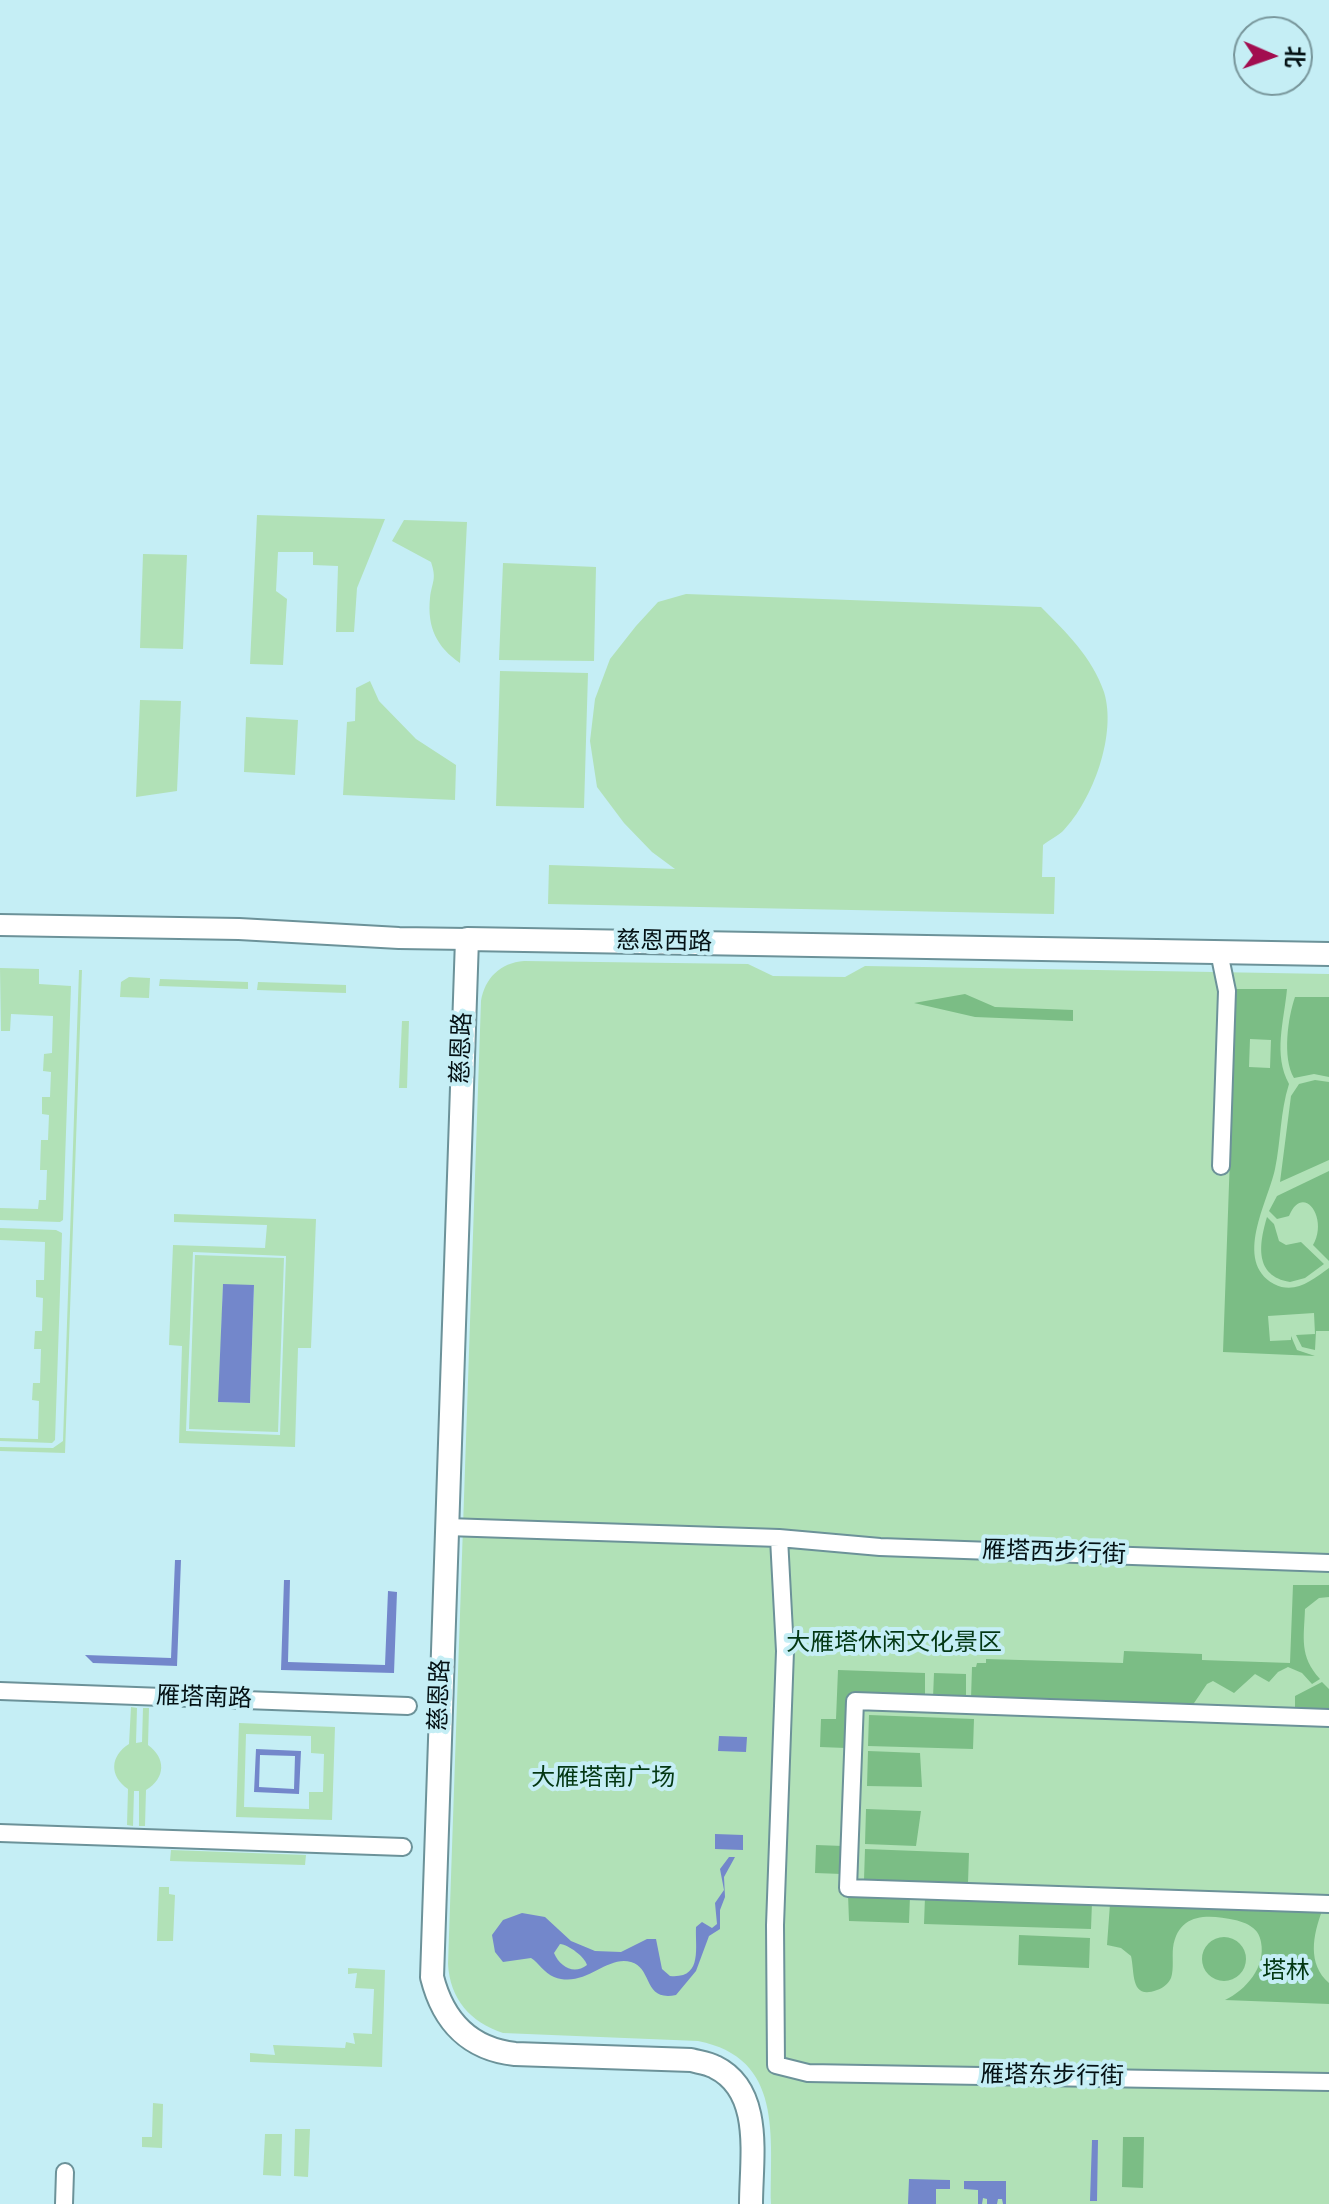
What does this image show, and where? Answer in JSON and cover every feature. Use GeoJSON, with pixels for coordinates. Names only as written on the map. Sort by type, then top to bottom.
{"type":"FeatureCollection","features":[{"type":"Feature","properties":{"kind":"main road","name":"慈恩西路"},"geometry":{"type":"LineString","coordinates":[[467,939],[1329,954]]}},
{"type":"Feature","properties":{"kind":"main road","name":"慈恩路"},"geometry":{"type":"LineString","coordinates":[[467,939],[432,1977],[440,2003],[461,2032],[476,2043],[499,2052],[691,2060],[714,2066],[733,2079],[746,2099],[751,2122],[751,2204]]}},
{"type":"Feature","properties":{"kind":"street","name":"慈恩西路"},"geometry":{"type":"LineString","coordinates":[[0,925],[239,929],[467,939]]}},
{"type":"Feature","properties":{"kind":"street"},"geometry":{"type":"LineString","coordinates":[[1219,952],[1227,991],[1221,1166]]}},
{"type":"Feature","properties":{"kind":"street","name":"雁塔西步行街"},"geometry":{"type":"LineString","coordinates":[[447,1527],[779,1538],[880,1547],[1329,1563]]}},
{"type":"Feature","properties":{"kind":"street","name":"雁塔东步行街"},"geometry":{"type":"LineString","coordinates":[[779,1538],[785,1651],[775,1925],[776,2065],[808,2073],[1329,2082]]}},
{"type":"Feature","properties":{"kind":"street","name":"雁塔南路"},"geometry":{"type":"LineString","coordinates":[[0,1691],[408,1706]]}},
{"type":"Feature","properties":{"kind":"street"},"geometry":{"type":"LineString","coordinates":[[1329,1718],[855,1701],[848,1888],[1329,1904]]}},
{"type":"Feature","properties":{"kind":"street"},"geometry":{"type":"LineString","coordinates":[[0,1833],[403,1847]]}},
{"type":"Feature","properties":{"kind":"street"},"geometry":{"type":"LineString","coordinates":[[64,2204],[65,2172]]}},
{"type":"Feature","properties":{"kind":"green space"},"geometry":{"type":"Polygon","coordinates":[[[257,515],[385,519],[357,588],[354,632],[336,632],[338,566],[313,565],[313,552],[278,552],[276,591],[287,599],[283,665],[250,664],[257,515]]]}},
{"type":"Feature","properties":{"kind":"green space"},"geometry":{"type":"Polygon","coordinates":[[[404,520],[467,522],[460,663],[445,650],[432,628],[429,609],[434,577],[431,562],[392,541],[404,520]]]}},
{"type":"Feature","properties":{"kind":"green space"},"geometry":{"type":"Polygon","coordinates":[[[143,554],[187,555],[183,649],[140,648],[143,554]]]}},
{"type":"Feature","properties":{"kind":"green space"},"geometry":{"type":"Polygon","coordinates":[[[503,563],[596,567],[594,661],[499,660],[503,563]]]}},
{"type":"Feature","properties":{"kind":"green space"},"geometry":{"type":"Polygon","coordinates":[[[686,594],[1041,607],[1085,656],[1099,679],[1107,709],[1105,746],[1093,784],[1074,818],[1061,833],[1043,845],[1042,877],[1055,877],[1054,914],[548,904],[549,865],[675,869],[652,852],[624,823],[597,787],[590,741],[595,699],[610,659],[658,602],[686,594]]]}},
{"type":"Feature","properties":{"kind":"green space"},"geometry":{"type":"Polygon","coordinates":[[[500,671],[588,673],[584,808],[496,806],[500,671]]]}},
{"type":"Feature","properties":{"kind":"green space"},"geometry":{"type":"Polygon","coordinates":[[[370,681],[379,701],[416,739],[456,765],[455,800],[343,795],[347,722],[355,721],[356,688],[370,681]]]}},
{"type":"Feature","properties":{"kind":"green space"},"geometry":{"type":"Polygon","coordinates":[[[140,700],[181,701],[177,791],[136,797],[140,700]]]}},
{"type":"Feature","properties":{"kind":"green space"},"geometry":{"type":"Polygon","coordinates":[[[246,717],[298,720],[295,775],[244,772],[246,717]]]}},
{"type":"Feature","properties":{"kind":"green space","name":"大雁塔休闲文化景区"},"geometry":{"type":"Polygon","coordinates":[[[515,962],[748,964],[773,976],[845,977],[865,966],[1329,974],[1329,2204],[771,2204],[770,2127],[766,2103],[759,2082],[746,2064],[726,2050],[698,2041],[503,2033],[481,2022],[464,2008],[453,1988],[448,1964],[481,1001],[486,985],[495,973],[515,962]]]}},
{"type":"Feature","properties":{"kind":"green space"},"geometry":{"type":"Polygon","coordinates":[[[0,968],[39,969],[39,984],[71,986],[63,1220],[60,1222],[0,1220],[0,1208],[38,1209],[39,1200],[46,1200],[47,1170],[40,1170],[41,1140],[48,1140],[49,1115],[42,1114],[42,1097],[50,1097],[51,1072],[43,1071],[44,1054],[52,1053],[53,1016],[11,1014],[10,1031],[1,1031],[0,968]]]}},
{"type":"Feature","properties":{"kind":"green space"},"geometry":{"type":"Polygon","coordinates":[[[79,970],[82,970],[65,1453],[0,1451],[0,1447],[53,1448],[63,1441],[79,970]]]}},
{"type":"Feature","properties":{"kind":"green space"},"geometry":{"type":"Polygon","coordinates":[[[129,977],[150,978],[149,998],[120,997],[121,982],[129,977]]]}},
{"type":"Feature","properties":{"kind":"green space"},"geometry":{"type":"Polygon","coordinates":[[[160,979],[248,982],[248,989],[159,986],[160,979]]]}},
{"type":"Feature","properties":{"kind":"green space"},"geometry":{"type":"Polygon","coordinates":[[[258,982],[346,985],[346,993],[257,990],[258,982]]]}},
{"type":"Feature","properties":{"kind":"green space"},"geometry":{"type":"Polygon","coordinates":[[[1236,989],[1287,989],[1281,1049],[1284,1073],[1289,1084],[1275,1169],[1254,1246],[1262,1274],[1282,1287],[1303,1285],[1329,1268],[1329,1331],[1316,1331],[1315,1350],[1302,1347],[1296,1335],[1315,1334],[1314,1313],[1268,1316],[1270,1341],[1291,1340],[1291,1336],[1297,1350],[1315,1356],[1223,1352],[1236,989]],[[1250,1039],[1249,1067],[1270,1068],[1271,1040],[1250,1039]]]}},
{"type":"Feature","properties":{"kind":"green space"},"geometry":{"type":"Polygon","coordinates":[[[965,994],[995,1007],[1073,1010],[1073,1021],[975,1017],[914,1003],[965,994]]]}},
{"type":"Feature","properties":{"kind":"green space"},"geometry":{"type":"Polygon","coordinates":[[[1295,997],[1329,997],[1329,1077],[1314,1074],[1294,1078],[1290,1070],[1287,1038],[1295,997]]]}},
{"type":"Feature","properties":{"kind":"green space"},"geometry":{"type":"Polygon","coordinates":[[[402,1021],[409,1021],[407,1088],[399,1088],[402,1021]]]}},
{"type":"Feature","properties":{"kind":"green space"},"geometry":{"type":"Polygon","coordinates":[[[1315,1080],[1329,1082],[1329,1160],[1280,1182],[1291,1096],[1299,1084],[1315,1080]]]}},
{"type":"Feature","properties":{"kind":"green space"},"geometry":{"type":"Polygon","coordinates":[[[1329,1171],[1329,1261],[1313,1245],[1318,1224],[1316,1215],[1307,1203],[1301,1202],[1289,1216],[1277,1219],[1269,1211],[1277,1196],[1329,1171]]]}},
{"type":"Feature","properties":{"kind":"green space"},"geometry":{"type":"Polygon","coordinates":[[[174,1214],[316,1219],[311,1348],[298,1348],[295,1447],[179,1443],[182,1346],[169,1345],[173,1245],[265,1248],[267,1225],[174,1222],[174,1214]],[[193,1252],[186,1431],[280,1435],[286,1256],[193,1252]]]}},
{"type":"Feature","properties":{"kind":"green space"},"geometry":{"type":"Polygon","coordinates":[[[1267,1217],[1274,1224],[1279,1241],[1286,1245],[1301,1242],[1324,1264],[1305,1278],[1290,1282],[1270,1273],[1261,1248],[1267,1217]]]}},
{"type":"Feature","properties":{"kind":"green space"},"geometry":{"type":"Polygon","coordinates":[[[0,1228],[56,1230],[62,1233],[55,1440],[52,1443],[0,1441],[0,1438],[38,1439],[39,1401],[32,1400],[33,1383],[40,1383],[41,1349],[34,1349],[35,1331],[42,1331],[43,1298],[36,1297],[36,1280],[44,1280],[45,1242],[0,1240],[0,1228]]]}},
{"type":"Feature","properties":{"kind":"green space"},"geometry":{"type":"Polygon","coordinates":[[[195,1255],[284,1258],[278,1432],[189,1429],[195,1255]],[[223,1285],[219,1402],[250,1403],[254,1285],[223,1285]]]}},
{"type":"Feature","properties":{"kind":"green space"},"geometry":{"type":"Polygon","coordinates":[[[1293,1585],[1329,1585],[1329,1597],[1319,1598],[1305,1609],[1306,1654],[1320,1679],[1312,1684],[1302,1673],[1288,1667],[1269,1682],[1255,1674],[1234,1693],[1213,1681],[1207,1684],[1192,1706],[971,1699],[972,1667],[976,1667],[977,1663],[986,1663],[986,1659],[1123,1663],[1124,1651],[1202,1654],[1202,1660],[1290,1663],[1293,1585]]]}},
{"type":"Feature","properties":{"kind":"green space"},"geometry":{"type":"Polygon","coordinates":[[[838,1670],[925,1673],[925,1697],[848,1695],[846,1748],[820,1747],[821,1719],[836,1719],[838,1670]]]}},
{"type":"Feature","properties":{"kind":"green space"},"geometry":{"type":"Polygon","coordinates":[[[934,1673],[966,1674],[966,1699],[933,1698],[934,1673]]]}},
{"type":"Feature","properties":{"kind":"green space"},"geometry":{"type":"Polygon","coordinates":[[[1322,1682],[1329,1689],[1329,1711],[1295,1710],[1295,1696],[1322,1682]]]}},
{"type":"Feature","properties":{"kind":"green space"},"geometry":{"type":"Polygon","coordinates":[[[131,1707],[137,1708],[136,1743],[142,1742],[143,1708],[149,1708],[148,1745],[161,1762],[157,1780],[146,1790],[145,1826],[139,1826],[139,1791],[134,1791],[133,1826],[127,1825],[128,1789],[117,1778],[114,1766],[118,1754],[129,1744],[131,1707]]]}},
{"type":"Feature","properties":{"kind":"green space"},"geometry":{"type":"Polygon","coordinates":[[[869,1715],[974,1719],[973,1749],[868,1746],[869,1715]]]}},
{"type":"Feature","properties":{"kind":"green space"},"geometry":{"type":"Polygon","coordinates":[[[239,1723],[335,1727],[332,1820],[236,1817],[239,1723]],[[246,1734],[244,1807],[309,1809],[309,1792],[323,1792],[324,1754],[311,1753],[311,1736],[246,1734]]]}},
{"type":"Feature","properties":{"kind":"green space"},"geometry":{"type":"Polygon","coordinates":[[[868,1751],[920,1753],[922,1787],[867,1786],[868,1751]]]}},
{"type":"Feature","properties":{"kind":"green space"},"geometry":{"type":"Polygon","coordinates":[[[866,1809],[921,1811],[916,1846],[865,1844],[866,1809]]]}},
{"type":"Feature","properties":{"kind":"green space"},"geometry":{"type":"Polygon","coordinates":[[[816,1845],[843,1846],[842,1874],[815,1873],[816,1845]]]}},
{"type":"Feature","properties":{"kind":"green space"},"geometry":{"type":"Polygon","coordinates":[[[865,1849],[969,1853],[968,1883],[864,1880],[865,1849]]]}},
{"type":"Feature","properties":{"kind":"green space"},"geometry":{"type":"Polygon","coordinates":[[[171,1850],[306,1855],[305,1865],[170,1861],[171,1850]]]}},
{"type":"Feature","properties":{"kind":"green space"},"geometry":{"type":"Polygon","coordinates":[[[159,1887],[169,1887],[169,1894],[175,1895],[173,1941],[157,1941],[159,1887]]]}},
{"type":"Feature","properties":{"kind":"green space"},"geometry":{"type":"Polygon","coordinates":[[[848,1894],[910,1896],[909,1923],[849,1921],[848,1894]]]}},
{"type":"Feature","properties":{"kind":"green space"},"geometry":{"type":"Polygon","coordinates":[[[925,1897],[1092,1902],[1091,1929],[924,1924],[925,1897]]]}},
{"type":"Feature","properties":{"kind":"green space","name":"塔林"},"geometry":{"type":"Polygon","coordinates":[[[1110,1904],[1322,1911],[1314,1949],[1317,1967],[1329,1983],[1329,2004],[1225,2000],[1253,1977],[1260,1960],[1261,1942],[1258,1933],[1248,1925],[1214,1917],[1195,1919],[1181,1928],[1173,1948],[1170,1980],[1159,1989],[1142,1991],[1135,1983],[1131,1956],[1121,1948],[1107,1945],[1110,1904]]]}},
{"type":"Feature","properties":{"kind":"green space"},"geometry":{"type":"Polygon","coordinates":[[[1019,1935],[1090,1938],[1089,1968],[1018,1965],[1019,1935]]]}},
{"type":"Feature","properties":{"kind":"green space"},"geometry":{"type":"Polygon","coordinates":[[[1224,1937],[1240,1943],[1246,1959],[1240,1975],[1224,1981],[1208,1975],[1202,1959],[1208,1943],[1224,1937]]]}},
{"type":"Feature","properties":{"kind":"green space"},"geometry":{"type":"Polygon","coordinates":[[[348,1968],[385,1970],[382,2067],[250,2062],[250,2053],[275,2055],[273,2045],[345,2048],[346,2042],[355,2044],[353,2033],[372,2034],[374,1989],[355,1988],[357,1973],[348,1974],[348,1968]]]}},
{"type":"Feature","properties":{"kind":"green space"},"geometry":{"type":"Polygon","coordinates":[[[153,2103],[163,2104],[162,2148],[142,2147],[142,2137],[152,2137],[153,2103]]]}},
{"type":"Feature","properties":{"kind":"green space"},"geometry":{"type":"Polygon","coordinates":[[[295,2129],[310,2129],[308,2177],[294,2176],[295,2129]]]}},
{"type":"Feature","properties":{"kind":"green space"},"geometry":{"type":"Polygon","coordinates":[[[265,2134],[282,2134],[281,2176],[263,2175],[265,2134]]]}},
{"type":"Feature","properties":{"kind":"green space"},"geometry":{"type":"Polygon","coordinates":[[[1123,2137],[1144,2137],[1143,2188],[1122,2187],[1123,2137]]]}},
{"type":"Feature","properties":{"kind":"water"},"geometry":{"type":"Polygon","coordinates":[[[223,1284],[254,1285],[250,1403],[218,1402],[223,1284]]]}},
{"type":"Feature","properties":{"kind":"water"},"geometry":{"type":"Polygon","coordinates":[[[175,1560],[181,1560],[177,1666],[93,1663],[85,1655],[171,1658],[175,1560]]]}},
{"type":"Feature","properties":{"kind":"water"},"geometry":{"type":"Polygon","coordinates":[[[284,1580],[290,1580],[288,1662],[385,1665],[388,1591],[397,1592],[394,1673],[281,1670],[284,1580]]]}},
{"type":"Feature","properties":{"kind":"water"},"geometry":{"type":"Polygon","coordinates":[[[719,1736],[747,1737],[746,1752],[718,1751],[719,1736]]]}},
{"type":"Feature","properties":{"kind":"water"},"geometry":{"type":"Polygon","coordinates":[[[256,1749],[301,1751],[299,1794],[254,1792],[256,1749]],[[260,1755],[259,1787],[294,1789],[295,1756],[260,1755]]]}},
{"type":"Feature","properties":{"kind":"water"},"geometry":{"type":"Polygon","coordinates":[[[715,1834],[743,1835],[743,1850],[715,1849],[715,1834]]]}},
{"type":"Feature","properties":{"kind":"water"},"geometry":{"type":"Polygon","coordinates":[[[729,1857],[735,1857],[724,1877],[725,1897],[720,1910],[720,1929],[709,1936],[696,1971],[676,1995],[658,1994],[638,1965],[631,1962],[613,1963],[585,1976],[565,1980],[550,1975],[531,1958],[503,1962],[495,1952],[492,1935],[503,1920],[522,1913],[545,1917],[571,1941],[595,1951],[621,1952],[647,1939],[656,1939],[662,1969],[670,1976],[681,1976],[688,1973],[695,1960],[696,1927],[702,1922],[712,1928],[717,1924],[715,1903],[724,1890],[720,1869],[729,1857]],[[560,1944],[554,1953],[564,1966],[577,1969],[587,1965],[580,1955],[560,1944]]]}},
{"type":"Feature","properties":{"kind":"water"},"geometry":{"type":"Polygon","coordinates":[[[1092,2140],[1098,2140],[1097,2201],[1090,2201],[1092,2140]]]}},
{"type":"Feature","properties":{"kind":"water"},"geometry":{"type":"Polygon","coordinates":[[[909,2179],[950,2180],[950,2189],[936,2189],[936,2204],[908,2204],[909,2179]]]}},
{"type":"Feature","properties":{"kind":"water"},"geometry":{"type":"Polygon","coordinates":[[[964,2181],[1006,2181],[1006,2204],[998,2199],[997,2204],[987,2204],[987,2199],[983,2198],[982,2204],[978,2204],[978,2190],[964,2189],[964,2181]]]}},
{"type":"Feature","properties":{"kind":"park label","name":"大雁塔南广场"},"geometry":{"type":"Point","coordinates":[603,1779]}}]}
